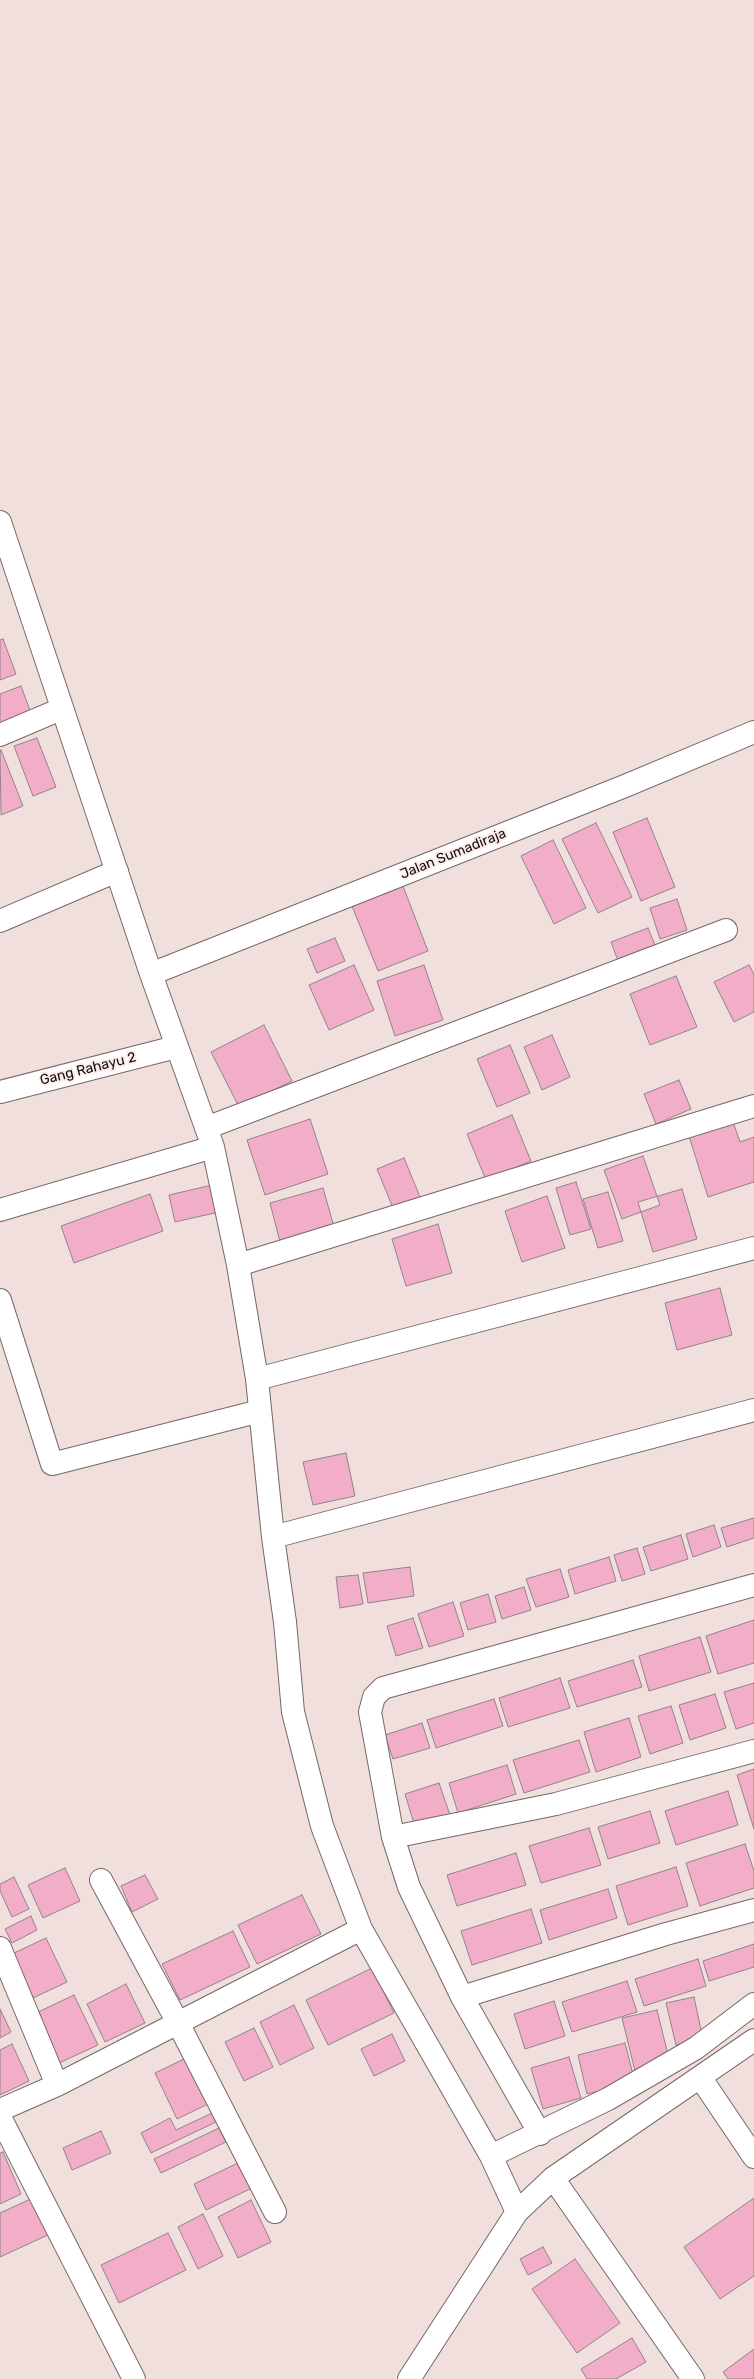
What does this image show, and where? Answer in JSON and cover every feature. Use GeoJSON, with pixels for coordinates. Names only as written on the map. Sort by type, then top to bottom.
{"type":"FeatureCollection","features":[{"type":"Feature","properties":{"kind":"street"},"geometry":{"type":"LineString","coordinates":[[2,533],[176,1047],[210,1138],[238,1265],[257,1379],[273,1537],[285,1622],[293,1712],[322,1826],[361,1929],[491,2156],[517,2212]]}},
{"type":"Feature","properties":{"kind":"street"},"geometry":{"type":"LineString","coordinates":[[0,735],[61,709]]}},
{"type":"Feature","properties":{"kind":"street","name":"Jalan Sumadiraja"},"geometry":{"type":"LineString","coordinates":[[151,974],[617,789],[754,732]]}},
{"type":"Feature","properties":{"kind":"street"},"geometry":{"type":"LineString","coordinates":[[0,921],[117,871]]}},
{"type":"Feature","properties":{"kind":"street"},"geometry":{"type":"LineString","coordinates":[[0,1210],[210,1138],[726,930]]}},
{"type":"Feature","properties":{"kind":"street","name":"Gang Rahayu 2"},"geometry":{"type":"LineString","coordinates":[[0,1092],[176,1047]]}},
{"type":"Feature","properties":{"kind":"street"},"geometry":{"type":"LineString","coordinates":[[238,1265],[754,1106]]}},
{"type":"Feature","properties":{"kind":"street"},"geometry":{"type":"LineString","coordinates":[[257,1379],[754,1248]]}},
{"type":"Feature","properties":{"kind":"street"},"geometry":{"type":"LineString","coordinates":[[0,1300],[7,1349],[52,1464],[260,1411]]}},
{"type":"Feature","properties":{"kind":"street"},"geometry":{"type":"LineString","coordinates":[[273,1537],[754,1410]]}},
{"type":"Feature","properties":{"kind":"street"},"geometry":{"type":"LineString","coordinates":[[540,2134],[462,1997],[420,1912],[393,1837],[370,1712],[374,1697],[383,1688],[754,1585]]}},
{"type":"Feature","properties":{"kind":"street"},"geometry":{"type":"LineString","coordinates":[[393,1837],[556,1804],[754,1751]]}},
{"type":"Feature","properties":{"kind":"street"},"geometry":{"type":"LineString","coordinates":[[101,1880],[178,2022],[275,2212]]}},
{"type":"Feature","properties":{"kind":"street"},"geometry":{"type":"LineString","coordinates":[[462,1997],[666,1934],[754,1910]]}},
{"type":"Feature","properties":{"kind":"street"},"geometry":{"type":"LineString","coordinates":[[0,2110],[57,2085],[361,1929]]}},
{"type":"Feature","properties":{"kind":"street"},"geometry":{"type":"LineString","coordinates":[[0,1948],[57,2085]]}},
{"type":"Feature","properties":{"kind":"street"},"geometry":{"type":"LineString","coordinates":[[491,2156],[540,2134],[608,2100],[696,2048],[754,2004]]}},
{"type":"Feature","properties":{"kind":"street"},"geometry":{"type":"LineString","coordinates":[[410,2379],[517,2212],[553,2178],[754,2040]]}},
{"type":"Feature","properties":{"kind":"street"},"geometry":{"type":"LineString","coordinates":[[700,2077],[754,2157]]}},
{"type":"Feature","properties":{"kind":"street"},"geometry":{"type":"LineString","coordinates":[[0,2117],[134,2379]]}},
{"type":"Feature","properties":{"kind":"street"},"geometry":{"type":"LineString","coordinates":[[553,2178],[693,2379]]}},
{"type":"Feature","properties":{"kind":"building"},"geometry":{"type":"Polygon","coordinates":[[[3,639],[16,674],[0,680],[0,640],[3,639]]]}},
{"type":"Feature","properties":{"kind":"building"},"geometry":{"type":"Polygon","coordinates":[[[21,686],[32,716],[0,729],[0,694],[21,686]]]}},
{"type":"Feature","properties":{"kind":"building"},"geometry":{"type":"Polygon","coordinates":[[[37,738],[56,787],[33,796],[14,746],[37,738]]]}},
{"type":"Feature","properties":{"kind":"building"},"geometry":{"type":"Polygon","coordinates":[[[1,750],[23,806],[1,815],[0,751],[1,750]]]}},
{"type":"Feature","properties":{"kind":"building"},"geometry":{"type":"Polygon","coordinates":[[[647,818],[675,887],[641,901],[613,832],[647,818]]]}},
{"type":"Feature","properties":{"kind":"building"},"geometry":{"type":"Polygon","coordinates":[[[596,823],[632,897],[598,913],[562,839],[596,823]]]}},
{"type":"Feature","properties":{"kind":"building"},"geometry":{"type":"Polygon","coordinates":[[[553,840],[586,908],[554,924],[521,856],[553,840]]]}},
{"type":"Feature","properties":{"kind":"building"},"geometry":{"type":"Polygon","coordinates":[[[401,881],[428,951],[378,971],[350,901],[401,881]]]}},
{"type":"Feature","properties":{"kind":"building"},"geometry":{"type":"Polygon","coordinates":[[[677,899],[687,930],[660,939],[650,908],[677,899]]]}},
{"type":"Feature","properties":{"kind":"building"},"geometry":{"type":"Polygon","coordinates":[[[648,928],[655,945],[618,961],[611,942],[648,928]]]}},
{"type":"Feature","properties":{"kind":"building"},"geometry":{"type":"Polygon","coordinates":[[[335,938],[345,961],[317,973],[307,949],[335,938]]]}},
{"type":"Feature","properties":{"kind":"building"},"geometry":{"type":"Polygon","coordinates":[[[354,965],[374,1010],[329,1030],[309,985],[354,965]]]}},
{"type":"Feature","properties":{"kind":"building"},"geometry":{"type":"Polygon","coordinates":[[[424,965],[443,1020],[395,1036],[377,981],[424,965]]]}},
{"type":"Feature","properties":{"kind":"building"},"geometry":{"type":"Polygon","coordinates":[[[749,965],[754,974],[754,1012],[734,1022],[714,982],[749,965]]]}},
{"type":"Feature","properties":{"kind":"building"},"geometry":{"type":"Polygon","coordinates":[[[676,976],[697,1027],[650,1045],[630,994],[676,976]]]}},
{"type":"Feature","properties":{"kind":"building"},"geometry":{"type":"Polygon","coordinates":[[[264,1025],[292,1081],[239,1107],[211,1052],[264,1025]]]}},
{"type":"Feature","properties":{"kind":"building"},"geometry":{"type":"Polygon","coordinates":[[[552,1035],[570,1077],[542,1090],[524,1047],[552,1035]]]}},
{"type":"Feature","properties":{"kind":"building"},"geometry":{"type":"Polygon","coordinates":[[[510,1045],[530,1093],[497,1107],[477,1059],[510,1045]]]}},
{"type":"Feature","properties":{"kind":"building"},"geometry":{"type":"Polygon","coordinates":[[[679,1080],[691,1109],[656,1124],[644,1094],[679,1080]]]}},
{"type":"Feature","properties":{"kind":"building"},"geometry":{"type":"Polygon","coordinates":[[[512,1115],[531,1161],[486,1180],[467,1134],[512,1115]]]}},
{"type":"Feature","properties":{"kind":"building"},"geometry":{"type":"Polygon","coordinates":[[[310,1119],[328,1174],[265,1195],[247,1140],[310,1119]]]}},
{"type":"Feature","properties":{"kind":"building"},"geometry":{"type":"Polygon","coordinates":[[[733,1122],[740,1142],[754,1137],[754,1182],[708,1197],[689,1136],[733,1122]]]}},
{"type":"Feature","properties":{"kind":"building"},"geometry":{"type":"Polygon","coordinates":[[[643,1156],[660,1205],[622,1219],[604,1170],[643,1156]]]}},
{"type":"Feature","properties":{"kind":"building"},"geometry":{"type":"Polygon","coordinates":[[[404,1158],[420,1197],[393,1208],[377,1169],[404,1158]]]}},
{"type":"Feature","properties":{"kind":"building"},"geometry":{"type":"Polygon","coordinates":[[[576,1182],[591,1229],[570,1235],[556,1188],[576,1182]]]}},
{"type":"Feature","properties":{"kind":"building"},"geometry":{"type":"Polygon","coordinates":[[[212,1185],[219,1212],[175,1222],[169,1195],[212,1185]]]}},
{"type":"Feature","properties":{"kind":"building"},"geometry":{"type":"Polygon","coordinates":[[[323,1188],[334,1227],[280,1242],[270,1203],[323,1188]]]}},
{"type":"Feature","properties":{"kind":"building"},"geometry":{"type":"Polygon","coordinates":[[[682,1189],[697,1239],[653,1252],[638,1202],[682,1189]]]}},
{"type":"Feature","properties":{"kind":"building"},"geometry":{"type":"Polygon","coordinates":[[[608,1192],[623,1241],[598,1248],[583,1199],[608,1192]]]}},
{"type":"Feature","properties":{"kind":"building"},"geometry":{"type":"Polygon","coordinates":[[[150,1194],[163,1231],[74,1263],[61,1226],[150,1194]]]}},
{"type":"Feature","properties":{"kind":"building"},"geometry":{"type":"Polygon","coordinates":[[[547,1196],[565,1248],[522,1262],[505,1211],[547,1196]]]}},
{"type":"Feature","properties":{"kind":"building"},"geometry":{"type":"Polygon","coordinates":[[[438,1224],[452,1273],[406,1286],[392,1239],[438,1224]]]}},
{"type":"Feature","properties":{"kind":"building"},"geometry":{"type":"Polygon","coordinates":[[[720,1288],[732,1335],[677,1350],[665,1303],[720,1288]]]}},
{"type":"Feature","properties":{"kind":"building"},"geometry":{"type":"Polygon","coordinates":[[[346,1453],[355,1496],[313,1505],[303,1462],[346,1453]]]}},
{"type":"Feature","properties":{"kind":"building"},"geometry":{"type":"Polygon","coordinates":[[[754,1518],[754,1538],[727,1547],[721,1528],[754,1518]]]}},
{"type":"Feature","properties":{"kind":"building"},"geometry":{"type":"Polygon","coordinates":[[[714,1525],[721,1547],[693,1557],[686,1534],[714,1525]]]}},
{"type":"Feature","properties":{"kind":"building"},"geometry":{"type":"Polygon","coordinates":[[[681,1535],[688,1559],[651,1571],[643,1547],[681,1535]]]}},
{"type":"Feature","properties":{"kind":"building"},"geometry":{"type":"Polygon","coordinates":[[[637,1548],[645,1574],[622,1581],[614,1555],[637,1548]]]}},
{"type":"Feature","properties":{"kind":"building"},"geometry":{"type":"Polygon","coordinates":[[[609,1557],[616,1581],[575,1594],[568,1570],[609,1557]]]}},
{"type":"Feature","properties":{"kind":"building"},"geometry":{"type":"Polygon","coordinates":[[[410,1567],[414,1596],[368,1603],[363,1573],[410,1567]]]}},
{"type":"Feature","properties":{"kind":"building"},"geometry":{"type":"Polygon","coordinates":[[[560,1569],[569,1597],[536,1607],[526,1579],[560,1569]]]}},
{"type":"Feature","properties":{"kind":"building"},"geometry":{"type":"Polygon","coordinates":[[[358,1575],[363,1604],[340,1608],[336,1577],[358,1575]]]}},
{"type":"Feature","properties":{"kind":"building"},"geometry":{"type":"Polygon","coordinates":[[[524,1587],[531,1610],[502,1619],[495,1596],[524,1587]]]}},
{"type":"Feature","properties":{"kind":"building"},"geometry":{"type":"Polygon","coordinates":[[[488,1594],[496,1622],[468,1630],[460,1603],[488,1594]]]}},
{"type":"Feature","properties":{"kind":"building"},"geometry":{"type":"Polygon","coordinates":[[[453,1602],[464,1636],[429,1647],[418,1614],[453,1602]]]}},
{"type":"Feature","properties":{"kind":"building"},"geometry":{"type":"Polygon","coordinates":[[[413,1618],[423,1648],[396,1656],[387,1626],[413,1618]]]}},
{"type":"Feature","properties":{"kind":"building"},"geometry":{"type":"Polygon","coordinates":[[[754,1620],[754,1663],[718,1674],[706,1636],[754,1620]]]}},
{"type":"Feature","properties":{"kind":"building"},"geometry":{"type":"Polygon","coordinates":[[[700,1637],[711,1672],[649,1691],[639,1656],[700,1637]]]}},
{"type":"Feature","properties":{"kind":"building"},"geometry":{"type":"Polygon","coordinates":[[[633,1660],[642,1687],[577,1707],[568,1681],[633,1660]]]}},
{"type":"Feature","properties":{"kind":"building"},"geometry":{"type":"Polygon","coordinates":[[[560,1678],[570,1708],[508,1727],[499,1698],[560,1678]]]}},
{"type":"Feature","properties":{"kind":"building"},"geometry":{"type":"Polygon","coordinates":[[[754,1683],[754,1723],[736,1729],[724,1692],[754,1683]]]}},
{"type":"Feature","properties":{"kind":"building"},"geometry":{"type":"Polygon","coordinates":[[[715,1694],[726,1728],[690,1740],[679,1705],[715,1694]]]}},
{"type":"Feature","properties":{"kind":"building"},"geometry":{"type":"Polygon","coordinates":[[[494,1699],[503,1726],[436,1748],[427,1720],[494,1699]]]}},
{"type":"Feature","properties":{"kind":"building"},"geometry":{"type":"Polygon","coordinates":[[[671,1706],[683,1743],[650,1754],[638,1716],[671,1706]]]}},
{"type":"Feature","properties":{"kind":"building"},"geometry":{"type":"Polygon","coordinates":[[[629,1718],[641,1757],[596,1772],[584,1732],[629,1718]]]}},
{"type":"Feature","properties":{"kind":"building"},"geometry":{"type":"Polygon","coordinates":[[[422,1723],[430,1748],[393,1759],[385,1735],[422,1723]]]}},
{"type":"Feature","properties":{"kind":"building"},"geometry":{"type":"Polygon","coordinates":[[[579,1740],[590,1772],[524,1793],[513,1760],[579,1740]]]}},
{"type":"Feature","properties":{"kind":"building"},"geometry":{"type":"Polygon","coordinates":[[[507,1765],[516,1794],[458,1813],[449,1783],[507,1765]]]}},
{"type":"Feature","properties":{"kind":"building"},"geometry":{"type":"Polygon","coordinates":[[[754,1769],[754,1829],[737,1775],[754,1769]]]}},
{"type":"Feature","properties":{"kind":"building"},"geometry":{"type":"Polygon","coordinates":[[[439,1783],[450,1815],[415,1827],[405,1794],[439,1783]]]}},
{"type":"Feature","properties":{"kind":"building"},"geometry":{"type":"Polygon","coordinates":[[[728,1791],[738,1825],[676,1845],[665,1811],[728,1791]]]}},
{"type":"Feature","properties":{"kind":"building"},"geometry":{"type":"Polygon","coordinates":[[[650,1811],[660,1843],[608,1859],[598,1827],[650,1811]]]}},
{"type":"Feature","properties":{"kind":"building"},"geometry":{"type":"Polygon","coordinates":[[[589,1828],[601,1865],[541,1883],[529,1846],[589,1828]]]}},
{"type":"Feature","properties":{"kind":"building"},"geometry":{"type":"Polygon","coordinates":[[[745,1844],[754,1871],[754,1888],[700,1906],[686,1863],[745,1844]]]}},
{"type":"Feature","properties":{"kind":"building"},"geometry":{"type":"Polygon","coordinates":[[[516,1853],[526,1885],[457,1906],[447,1875],[516,1853]]]}},
{"type":"Feature","properties":{"kind":"building"},"geometry":{"type":"Polygon","coordinates":[[[676,1867],[688,1906],[628,1925],[616,1886],[676,1867]]]}},
{"type":"Feature","properties":{"kind":"building"},"geometry":{"type":"Polygon","coordinates":[[[65,1868],[80,1901],[43,1918],[28,1885],[65,1868]]]}},
{"type":"Feature","properties":{"kind":"building"},"geometry":{"type":"Polygon","coordinates":[[[145,1875],[158,1899],[132,1912],[121,1886],[145,1875]]]}},
{"type":"Feature","properties":{"kind":"building"},"geometry":{"type":"Polygon","coordinates":[[[14,1877],[29,1909],[12,1917],[0,1891],[0,1884],[14,1877]]]}},
{"type":"Feature","properties":{"kind":"building"},"geometry":{"type":"Polygon","coordinates":[[[608,1889],[617,1918],[549,1940],[540,1910],[608,1889]]]}},
{"type":"Feature","properties":{"kind":"building"},"geometry":{"type":"Polygon","coordinates":[[[302,1895],[321,1934],[257,1964],[238,1925],[302,1895]]]}},
{"type":"Feature","properties":{"kind":"building"},"geometry":{"type":"Polygon","coordinates":[[[531,1909],[542,1943],[472,1965],[461,1931],[531,1909]]]}},
{"type":"Feature","properties":{"kind":"building"},"geometry":{"type":"Polygon","coordinates":[[[31,1916],[37,1930],[12,1943],[5,1929],[31,1916]]]}},
{"type":"Feature","properties":{"kind":"building"},"geometry":{"type":"Polygon","coordinates":[[[233,1931],[250,1967],[180,2000],[162,1964],[233,1931]]]}},
{"type":"Feature","properties":{"kind":"building"},"geometry":{"type":"Polygon","coordinates":[[[46,1938],[67,1982],[33,1998],[12,1954],[46,1938]]]}},
{"type":"Feature","properties":{"kind":"building"},"geometry":{"type":"Polygon","coordinates":[[[754,1944],[754,1967],[709,1981],[703,1961],[754,1944]]]}},
{"type":"Feature","properties":{"kind":"building"},"geometry":{"type":"Polygon","coordinates":[[[698,1959],[706,1986],[644,2006],[635,1979],[698,1959]]]}},
{"type":"Feature","properties":{"kind":"building"},"geometry":{"type":"Polygon","coordinates":[[[372,1968],[394,2013],[328,2045],[306,2000],[372,1968]]]}},
{"type":"Feature","properties":{"kind":"building"},"geometry":{"type":"Polygon","coordinates":[[[627,1981],[637,2012],[572,2032],[562,2002],[627,1981]]]}},
{"type":"Feature","properties":{"kind":"building"},"geometry":{"type":"Polygon","coordinates":[[[126,1984],[145,2023],[105,2042],[87,2004],[126,1984]]]}},
{"type":"Feature","properties":{"kind":"building"},"geometry":{"type":"Polygon","coordinates":[[[74,1995],[98,2045],[59,2063],[36,2013],[74,1995]]]}},
{"type":"Feature","properties":{"kind":"building"},"geometry":{"type":"Polygon","coordinates":[[[694,1997],[703,2039],[676,2045],[666,2003],[694,1997]]]}},
{"type":"Feature","properties":{"kind":"building"},"geometry":{"type":"Polygon","coordinates":[[[554,2001],[565,2036],[525,2049],[514,2014],[554,2001]]]}},
{"type":"Feature","properties":{"kind":"building"},"geometry":{"type":"Polygon","coordinates":[[[294,2005],[314,2048],[280,2065],[260,2022],[294,2005]]]}},
{"type":"Feature","properties":{"kind":"building"},"geometry":{"type":"Polygon","coordinates":[[[0,2009],[11,2032],[0,2038],[0,2009]]]}},
{"type":"Feature","properties":{"kind":"building"},"geometry":{"type":"Polygon","coordinates":[[[657,2010],[670,2063],[635,2071],[622,2018],[657,2010]]]}},
{"type":"Feature","properties":{"kind":"building"},"geometry":{"type":"Polygon","coordinates":[[[254,2028],[273,2067],[244,2081],[225,2042],[254,2028]]]}},
{"type":"Feature","properties":{"kind":"building"},"geometry":{"type":"Polygon","coordinates":[[[392,2034],[405,2061],[374,2076],[361,2049],[392,2034]]]}},
{"type":"Feature","properties":{"kind":"building"},"geometry":{"type":"Polygon","coordinates":[[[625,2043],[635,2082],[587,2094],[578,2055],[625,2043]]]}},
{"type":"Feature","properties":{"kind":"building"},"geometry":{"type":"Polygon","coordinates":[[[12,2044],[29,2081],[0,2095],[0,2050],[12,2044]]]}},
{"type":"Feature","properties":{"kind":"building"},"geometry":{"type":"Polygon","coordinates":[[[569,2057],[581,2098],[543,2109],[531,2068],[569,2057]]]}},
{"type":"Feature","properties":{"kind":"building"},"geometry":{"type":"Polygon","coordinates":[[[186,2058],[208,2104],[177,2119],[155,2073],[186,2058]]]}},
{"type":"Feature","properties":{"kind":"building"},"geometry":{"type":"Polygon","coordinates":[[[212,2113],[216,2122],[151,2153],[141,2133],[170,2118],[176,2130],[212,2113]]]}},
{"type":"Feature","properties":{"kind":"building"},"geometry":{"type":"Polygon","coordinates":[[[219,2128],[226,2142],[161,2173],[154,2159],[219,2128]]]}},
{"type":"Feature","properties":{"kind":"building"},"geometry":{"type":"Polygon","coordinates":[[[101,2131],[111,2153],[72,2170],[63,2148],[101,2131]]]}},
{"type":"Feature","properties":{"kind":"building"},"geometry":{"type":"Polygon","coordinates":[[[3,2152],[21,2194],[0,2204],[0,2153],[3,2152]]]}},
{"type":"Feature","properties":{"kind":"building"},"geometry":{"type":"Polygon","coordinates":[[[240,2162],[252,2188],[206,2210],[194,2184],[240,2162]]]}},
{"type":"Feature","properties":{"kind":"building"},"geometry":{"type":"Polygon","coordinates":[[[35,2197],[50,2234],[0,2257],[0,2213],[35,2197]]]}},
{"type":"Feature","properties":{"kind":"building"},"geometry":{"type":"Polygon","coordinates":[[[754,2198],[754,2276],[720,2299],[684,2247],[754,2198]]]}},
{"type":"Feature","properties":{"kind":"building"},"geometry":{"type":"Polygon","coordinates":[[[251,2200],[271,2242],[238,2258],[218,2217],[251,2200]]]}},
{"type":"Feature","properties":{"kind":"building"},"geometry":{"type":"Polygon","coordinates":[[[203,2214],[223,2256],[198,2269],[178,2227],[203,2214]]]}},
{"type":"Feature","properties":{"kind":"building"},"geometry":{"type":"Polygon","coordinates":[[[168,2233],[186,2270],[119,2303],[101,2265],[168,2233]]]}},
{"type":"Feature","properties":{"kind":"building"},"geometry":{"type":"Polygon","coordinates":[[[543,2247],[552,2263],[528,2275],[520,2259],[543,2247]]]}},
{"type":"Feature","properties":{"kind":"building"},"geometry":{"type":"Polygon","coordinates":[[[575,2259],[620,2323],[577,2353],[532,2289],[575,2259]]]}},
{"type":"Feature","properties":{"kind":"building"},"geometry":{"type":"Polygon","coordinates":[[[632,2338],[646,2362],[616,2379],[587,2379],[581,2369],[632,2338]]]}},
{"type":"Feature","properties":{"kind":"building"},"geometry":{"type":"Polygon","coordinates":[[[754,2349],[754,2379],[728,2379],[723,2372],[754,2349]]]}}]}
